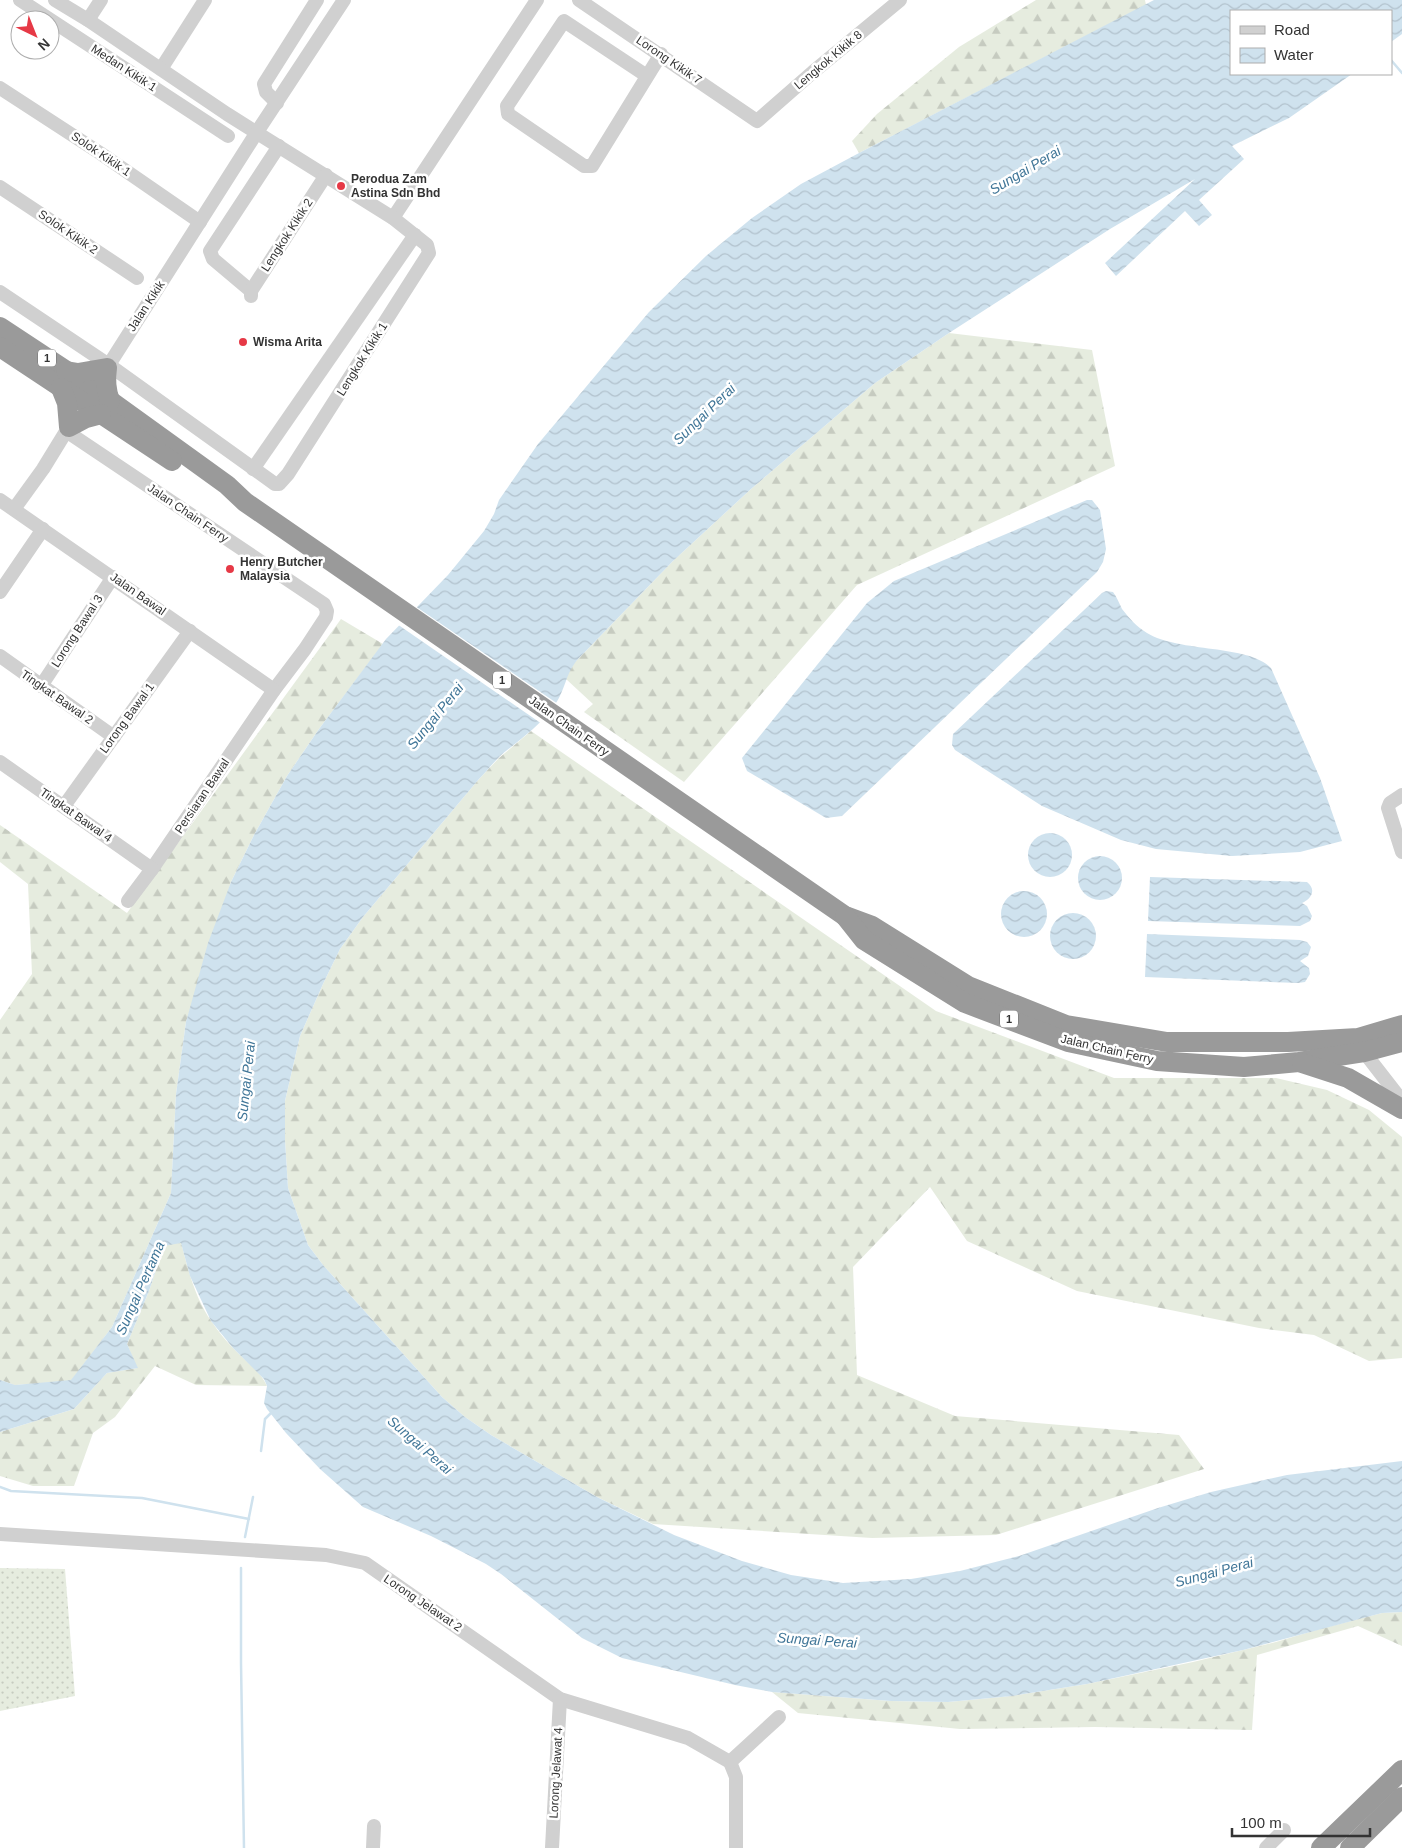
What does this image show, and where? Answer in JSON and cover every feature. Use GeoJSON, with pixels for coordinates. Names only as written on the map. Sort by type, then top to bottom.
{"type":"FeatureCollection","features":[{"type":"Feature","properties":{"kind":"highway","name":"Jalan Chain Ferry"},"geometry":{"type":"LineString","coordinates":[[0,327],[64,379],[224,495],[245,502],[845,916],[872,926],[968,986],[1066,1024],[1167,1042],[1288,1042],[1361,1045],[1402,1042]]}},
{"type":"Feature","properties":{"kind":"highway","name":"Jalan Chain Ferry"},"geometry":{"type":"LineString","coordinates":[[0,347],[64,379]]}},
{"type":"Feature","properties":{"kind":"highway"},"geometry":{"type":"LineString","coordinates":[[108,367],[106,408],[68,429],[64,379],[78,373],[108,367]]}},
{"type":"Feature","properties":{"kind":"highway","name":"Jalan Chain Ferry"},"geometry":{"type":"LineString","coordinates":[[845,916],[864,940],[965,1003],[1068,1042],[1158,1061],[1244,1067],[1299,1062],[1361,1045],[1402,1025]]}},
{"type":"Feature","properties":{"kind":"highway"},"geometry":{"type":"LineString","coordinates":[[1299,1062],[1348,1078],[1402,1109]]}},
{"type":"Feature","properties":{"kind":"highway"},"geometry":{"type":"LineString","coordinates":[[1321,1848],[1402,1770]]}},
{"type":"Feature","properties":{"kind":"highway"},"geometry":{"type":"LineString","coordinates":[[1350,1848],[1402,1797]]}},
{"type":"Feature","properties":{"kind":"street","name":"Medan Kikik 1"},"geometry":{"type":"LineString","coordinates":[[55,0],[257,132]]}},
{"type":"Feature","properties":{"kind":"street"},"geometry":{"type":"LineString","coordinates":[[88,20],[101,0]]}},
{"type":"Feature","properties":{"kind":"street"},"geometry":{"type":"LineString","coordinates":[[161,69],[205,0]]}},
{"type":"Feature","properties":{"kind":"street"},"geometry":{"type":"LineString","coordinates":[[277,103],[266,92],[264,84],[317,0]]}},
{"type":"Feature","properties":{"kind":"street","name":"Jalan Kikik"},"geometry":{"type":"LineString","coordinates":[[14,509],[43,470],[257,132],[344,0]]}},
{"type":"Feature","properties":{"kind":"street"},"geometry":{"type":"LineString","coordinates":[[393,218],[537,0]]}},
{"type":"Feature","properties":{"kind":"street","name":"Lorong Kikik 7"},"geometry":{"type":"LineString","coordinates":[[580,0],[757,121]]}},
{"type":"Feature","properties":{"kind":"street","name":"Lengkok Kikik 8"},"geometry":{"type":"LineString","coordinates":[[757,121],[900,0]]}},
{"type":"Feature","properties":{"kind":"street","name":"Medan Kikik 1"},"geometry":{"type":"LineString","coordinates":[[24,1],[222,133],[227,114]]}},
{"type":"Feature","properties":{"kind":"street"},"geometry":{"type":"LineString","coordinates":[[647,76],[564,21],[507,106],[508,114],[584,166],[592,166],[661,54]]}},
{"type":"Feature","properties":{"kind":"street","name":"Solok Kikik 1"},"geometry":{"type":"LineString","coordinates":[[0,88],[100,153],[200,222]]}},
{"type":"Feature","properties":{"kind":"street","name":"Lengkok Kikik 1"},"geometry":{"type":"LineString","coordinates":[[257,132],[393,218],[415,235],[426,245],[429,253],[288,474],[279,484],[275,484],[253,469],[415,235]]}},
{"type":"Feature","properties":{"kind":"street","name":"Lengkok Kikik 2"},"geometry":{"type":"LineString","coordinates":[[279,146],[210,251],[212,259],[251,293],[326,175]]}},
{"type":"Feature","properties":{"kind":"street","name":"Solok Kikik 2"},"geometry":{"type":"LineString","coordinates":[[0,187],[137,278]]}},
{"type":"Feature","properties":{"kind":"street"},"geometry":{"type":"LineString","coordinates":[[0,292],[253,469]]}},
{"type":"Feature","properties":{"kind":"street","name":"Jalan Chain Ferry"},"geometry":{"type":"LineString","coordinates":[[68,429],[324,604],[327,611],[326,617],[274,690]]}},
{"type":"Feature","properties":{"kind":"street","name":"Jalan Bawal"},"geometry":{"type":"LineString","coordinates":[[0,500],[274,690]]}},
{"type":"Feature","properties":{"kind":"street"},"geometry":{"type":"LineString","coordinates":[[0,592],[43,529]]}},
{"type":"Feature","properties":{"kind":"street","name":"Lorong Bawal 3"},"geometry":{"type":"LineString","coordinates":[[41,686],[112,576]]}},
{"type":"Feature","properties":{"kind":"street","name":"Lorong Bawal 1"},"geometry":{"type":"LineString","coordinates":[[64,806],[190,630]]}},
{"type":"Feature","properties":{"kind":"street","name":"Tingkat Bawal 2"},"geometry":{"type":"LineString","coordinates":[[0,656],[114,737]]}},
{"type":"Feature","properties":{"kind":"street","name":"Persiaran Bawal"},"geometry":{"type":"LineString","coordinates":[[128,902],[152,870],[274,690]]}},
{"type":"Feature","properties":{"kind":"street","name":"Tingkat Bawal 4"},"geometry":{"type":"LineString","coordinates":[[0,762],[152,870]]}},
{"type":"Feature","properties":{"kind":"street"},"geometry":{"type":"LineString","coordinates":[[1402,795],[1390,804],[1388,808],[1402,852]]}},
{"type":"Feature","properties":{"kind":"street"},"geometry":{"type":"LineString","coordinates":[[1361,1045],[1402,1102]]}},
{"type":"Feature","properties":{"kind":"street","name":"Lorong Jelawat 2"},"geometry":{"type":"LineString","coordinates":[[0,1534],[326,1555],[365,1563],[560,1699],[688,1738],[730,1762]]}},
{"type":"Feature","properties":{"kind":"street","name":"Lorong Jelawat 4"},"geometry":{"type":"LineString","coordinates":[[552,1848],[560,1699]]}},
{"type":"Feature","properties":{"kind":"street"},"geometry":{"type":"LineString","coordinates":[[736,1848],[736,1777],[730,1762],[779,1717]]}},
{"type":"Feature","properties":{"kind":"street"},"geometry":{"type":"LineString","coordinates":[[373,1848],[374,1826]]}},
{"type":"Feature","properties":{"kind":"street"},"geometry":{"type":"LineString","coordinates":[[1266,1848],[1284,1830]]}},
{"type":"Feature","properties":{"kind":"green space"},"geometry":{"type":"Polygon","coordinates":[[[1036,0],[1145,0],[1146,5],[859,153],[852,141],[877,114],[959,47],[1036,0]]]}},
{"type":"Feature","properties":{"kind":"green space"},"geometry":{"type":"Polygon","coordinates":[[[949,333],[1092,350],[1115,466],[857,585],[684,782],[584,712],[593,704],[566,679],[571,666],[673,561],[751,489],[875,383],[949,333]]]}},
{"type":"Feature","properties":{"kind":"green space"},"geometry":{"type":"Polygon","coordinates":[[[341,619],[383,644],[319,729],[287,776],[254,835],[231,882],[186,1022],[176,1094],[171,1193],[112,1327],[71,1381],[15,1385],[0,1380],[0,1020],[32,974],[28,884],[0,862],[0,825],[127,913],[341,619]]]}},
{"type":"Feature","properties":{"kind":"green space"},"geometry":{"type":"Polygon","coordinates":[[[531,731],[936,1011],[1114,1078],[1276,1078],[1327,1090],[1369,1110],[1402,1137],[1402,1358],[1369,1361],[1314,1335],[1259,1328],[1077,1291],[967,1241],[930,1187],[853,1267],[857,1375],[955,1416],[1179,1435],[1204,1469],[996,1535],[872,1538],[653,1524],[597,1497],[491,1435],[465,1417],[442,1397],[323,1265],[308,1245],[288,1188],[285,1101],[300,1036],[340,949],[363,917],[479,779],[499,758],[531,731]]]}},
{"type":"Feature","properties":{"kind":"green space"},"geometry":{"type":"Polygon","coordinates":[[[181,1242],[193,1284],[206,1313],[225,1339],[256,1370],[267,1386],[196,1385],[155,1366],[115,1417],[93,1433],[74,1486],[33,1486],[0,1476],[0,1432],[74,1409],[107,1373],[137,1368],[127,1344],[149,1291],[164,1246],[181,1242]]]}},
{"type":"Feature","properties":{"kind":"green space"},"geometry":{"type":"Polygon","coordinates":[[[0,1568],[65,1569],[75,1696],[0,1711],[0,1568]]]}},
{"type":"Feature","properties":{"kind":"green space"},"geometry":{"type":"Polygon","coordinates":[[[1402,1612],[1402,1646],[1358,1626],[1257,1655],[1252,1730],[1095,1727],[960,1729],[798,1713],[772,1692],[891,1701],[948,1702],[1012,1696],[1087,1684],[1193,1662],[1382,1613],[1402,1612]]]}},
{"type":"Feature","properties":{"kind":"water"},"geometry":{"type":"Polygon","coordinates":[[[1154,0],[1402,0],[1402,34],[1392,41],[1392,10],[1230,10],[1230,75],[1351,75],[1289,118],[1232,146],[1244,159],[1199,200],[1212,215],[1199,226],[1185,211],[1116,276],[1105,263],[1195,179],[1110,229],[875,383],[751,489],[673,561],[579,658],[571,670],[558,700],[548,713],[500,756],[479,779],[363,917],[340,949],[323,984],[300,1036],[285,1101],[288,1188],[308,1245],[323,1265],[442,1397],[465,1417],[491,1435],[597,1497],[674,1535],[742,1561],[791,1575],[843,1583],[911,1579],[960,1571],[1019,1556],[1158,1508],[1211,1492],[1287,1475],[1402,1461],[1402,1612],[1382,1613],[1243,1650],[1087,1684],[1012,1696],[948,1702],[891,1701],[772,1692],[622,1658],[582,1638],[486,1564],[431,1536],[363,1507],[320,1469],[286,1433],[267,1409],[264,1403],[267,1386],[264,1379],[233,1348],[211,1321],[190,1276],[181,1243],[164,1246],[149,1291],[127,1344],[138,1368],[107,1373],[74,1409],[0,1432],[0,1380],[15,1385],[71,1380],[112,1327],[171,1193],[176,1094],[186,1022],[208,943],[231,882],[254,835],[287,776],[319,729],[386,639],[448,575],[484,531],[494,514],[499,500],[538,444],[649,312],[706,256],[752,218],[801,184],[1154,0]]]}},
{"type":"Feature","properties":{"kind":"water"},"geometry":{"type":"Polygon","coordinates":[[[1087,500],[1092,500],[1100,510],[1106,549],[1103,562],[1097,572],[842,816],[826,818],[747,771],[742,758],[867,603],[894,581],[1087,500]]]}},
{"type":"Feature","properties":{"kind":"water"},"geometry":{"type":"Polygon","coordinates":[[[1106,591],[1113,592],[1122,609],[1147,633],[1177,644],[1247,655],[1260,660],[1271,668],[1320,778],[1342,841],[1300,852],[1232,856],[1156,849],[1121,840],[1042,806],[955,750],[952,745],[953,734],[1106,591]]]}},
{"type":"Feature","properties":{"kind":"water"},"geometry":{"type":"Polygon","coordinates":[[[1054,833],[1066,839],[1071,846],[1071,864],[1066,871],[1059,876],[1046,877],[1038,874],[1031,867],[1028,851],[1031,843],[1038,836],[1054,833]]]}},
{"type":"Feature","properties":{"kind":"water"},"geometry":{"type":"Polygon","coordinates":[[[1104,856],[1116,862],[1121,869],[1121,887],[1116,894],[1109,899],[1096,900],[1084,894],[1079,887],[1078,874],[1084,862],[1091,857],[1104,856]]]}},
{"type":"Feature","properties":{"kind":"water"},"geometry":{"type":"Polygon","coordinates":[[[1150,877],[1307,882],[1312,888],[1312,894],[1302,903],[1307,906],[1312,916],[1310,921],[1300,926],[1148,921],[1150,877]]]}},
{"type":"Feature","properties":{"kind":"water"},"geometry":{"type":"Polygon","coordinates":[[[1024,891],[1037,895],[1043,901],[1047,914],[1043,927],[1037,933],[1024,937],[1011,933],[1005,927],[1001,914],[1005,901],[1011,895],[1024,891]]]}},
{"type":"Feature","properties":{"kind":"water"},"geometry":{"type":"Polygon","coordinates":[[[1073,913],[1086,917],[1092,923],[1096,936],[1092,949],[1086,955],[1073,959],[1060,955],[1054,949],[1050,936],[1054,923],[1060,917],[1073,913]]]}},
{"type":"Feature","properties":{"kind":"water"},"geometry":{"type":"Polygon","coordinates":[[[1147,934],[1300,940],[1307,942],[1311,947],[1308,956],[1300,961],[1309,968],[1310,974],[1305,982],[1298,983],[1145,977],[1147,934]]]}},
{"type":"Feature","properties":{"kind":"pier"},"geometry":{"type":"Polygon","coordinates":[[[415,606],[558,704],[556,708],[542,724],[397,624],[415,606]]]}},
{"type":"Feature","properties":{"kind":"waterway"},"geometry":{"type":"LineString","coordinates":[[1392,61],[1402,73]]}},
{"type":"Feature","properties":{"kind":"waterway"},"geometry":{"type":"LineString","coordinates":[[261,1451],[265,1419],[271,1413]]}},
{"type":"Feature","properties":{"kind":"waterway"},"geometry":{"type":"LineString","coordinates":[[0,1487],[11,1491],[142,1498],[249,1519]]}},
{"type":"Feature","properties":{"kind":"waterway"},"geometry":{"type":"LineString","coordinates":[[245,1537],[253,1497]]}},
{"type":"Feature","properties":{"kind":"waterway"},"geometry":{"type":"LineString","coordinates":[[241,1568],[244,1848]]}},
{"type":"Feature","properties":{"kind":"place","name":"Perodua Zam Astina Sdn Bhd"},"geometry":{"type":"Point","coordinates":[341,186]}},
{"type":"Feature","properties":{"kind":"place","name":"Wisma Arita"},"geometry":{"type":"Point","coordinates":[243,342]}},
{"type":"Feature","properties":{"kind":"place","name":"Henry Butcher Malaysia"},"geometry":{"type":"Point","coordinates":[230,569]}},
{"type":"Feature","properties":{"kind":"water label","name":"Sungai Perai"},"geometry":{"type":"Point","coordinates":[1025,170]}},
{"type":"Feature","properties":{"kind":"water label","name":"Sungai Perai"},"geometry":{"type":"Point","coordinates":[704,414]}},
{"type":"Feature","properties":{"kind":"water label","name":"Sungai Perai"},"geometry":{"type":"Point","coordinates":[435,716]}},
{"type":"Feature","properties":{"kind":"water label","name":"Sungai Perai"},"geometry":{"type":"Point","coordinates":[246,1081]}},
{"type":"Feature","properties":{"kind":"water label","name":"Sungai Pertama"},"geometry":{"type":"Point","coordinates":[140,1288]}},
{"type":"Feature","properties":{"kind":"water label","name":"Sungai Perai"},"geometry":{"type":"Point","coordinates":[420,1445]}},
{"type":"Feature","properties":{"kind":"water label","name":"Sungai Perai"},"geometry":{"type":"Point","coordinates":[1214,1572]}},
{"type":"Feature","properties":{"kind":"water label","name":"Sungai Perai"},"geometry":{"type":"Point","coordinates":[817,1640]}}]}
